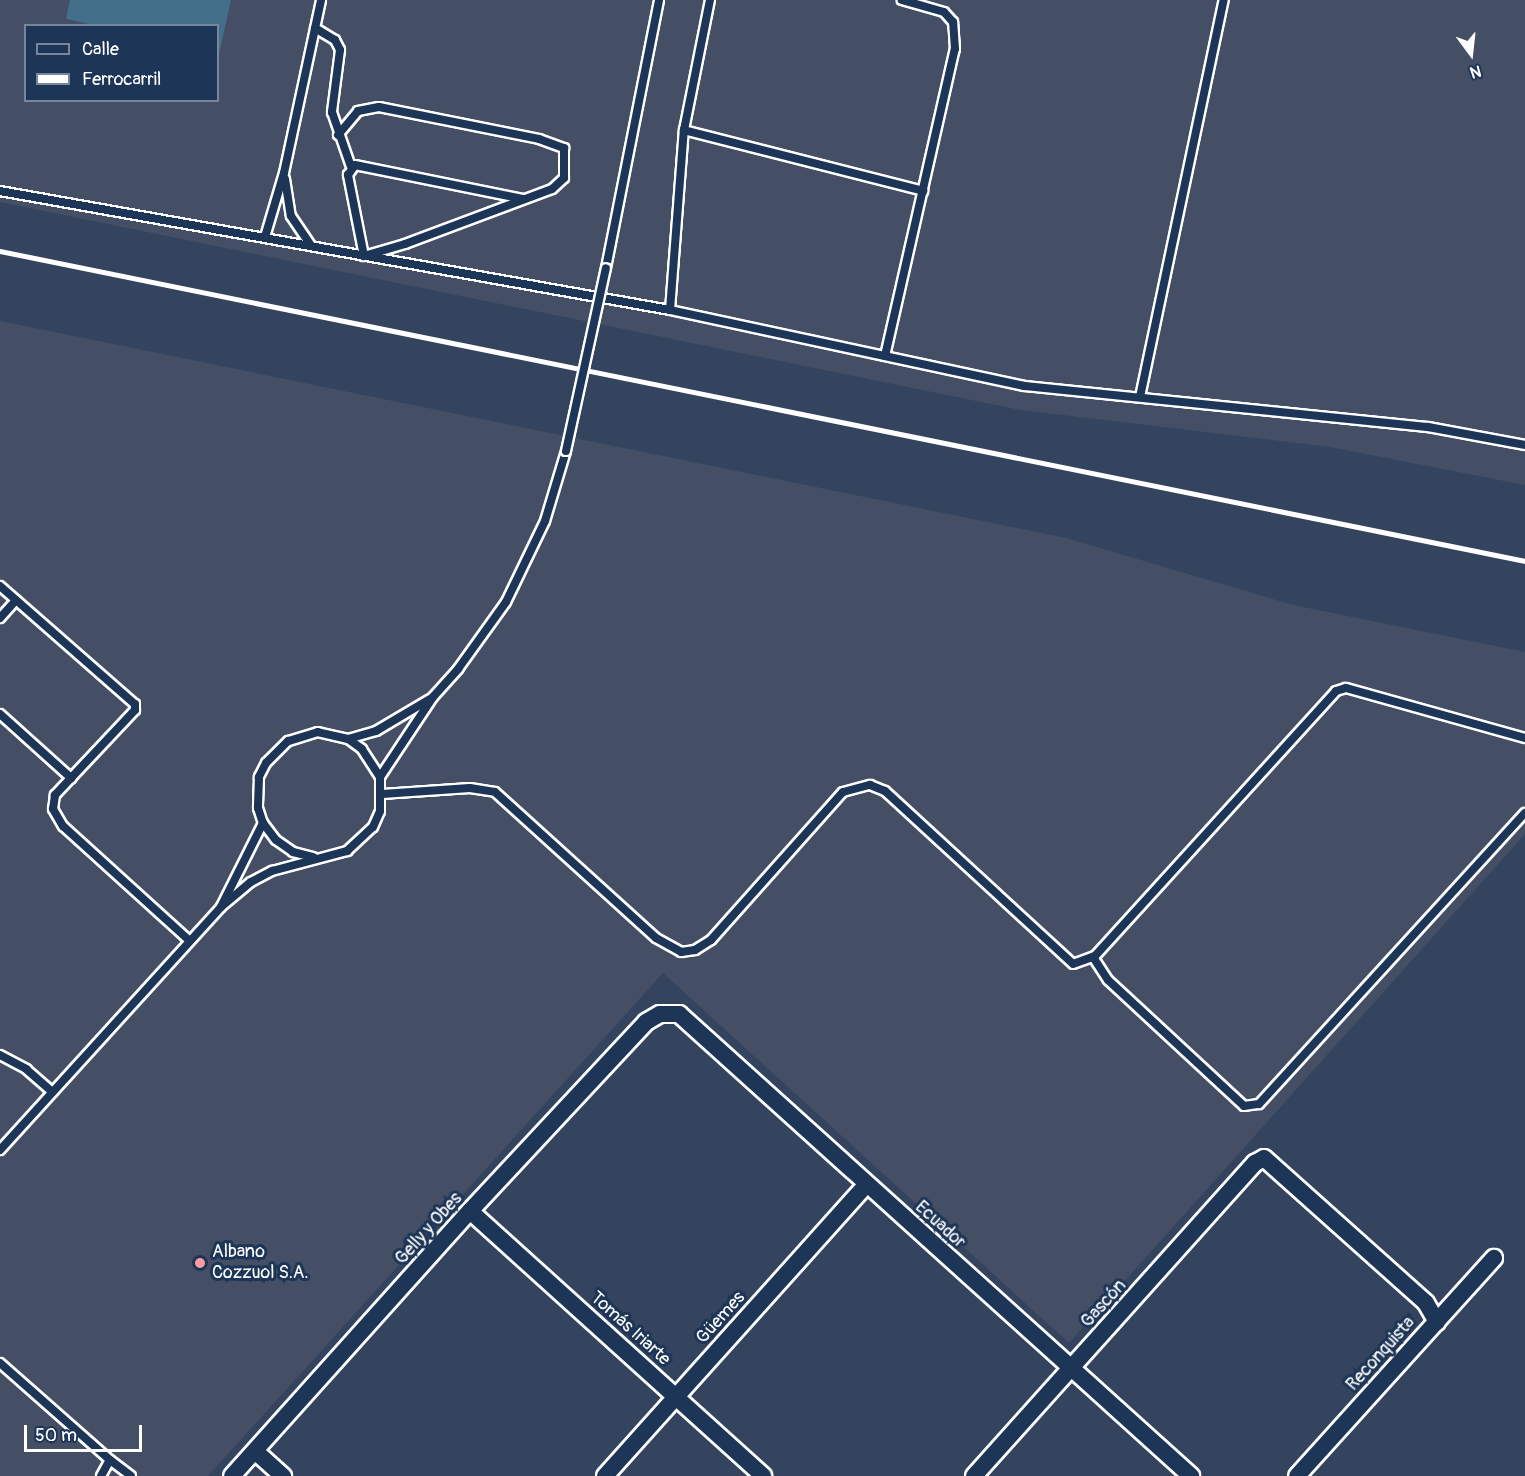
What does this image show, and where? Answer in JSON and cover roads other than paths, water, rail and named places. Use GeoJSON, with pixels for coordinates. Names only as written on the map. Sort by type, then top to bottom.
{"type":"FeatureCollection","features":[{"type":"Feature","properties":{"kind":"street","name":"Ecuador"},"geometry":{"type":"LineString","coordinates":[[660,1014],[679,1014],[1191,1476]]}},
{"type":"Feature","properties":{"kind":"street","name":"Gelly y Obes"},"geometry":{"type":"LineString","coordinates":[[231,1476],[470,1211],[646,1022],[660,1014]]}},
{"type":"Feature","properties":{"kind":"street","name":"Gascón"},"geometry":{"type":"LineString","coordinates":[[974,1476],[1247,1172],[1264,1158],[1426,1303],[1437,1322]]}},
{"type":"Feature","properties":{"kind":"street","name":"Güemes"},"geometry":{"type":"LineString","coordinates":[[605,1476],[866,1185]]}},
{"type":"Feature","properties":{"kind":"street","name":"Tomás Iriarte"},"geometry":{"type":"LineString","coordinates":[[470,1211],[763,1476]]}},
{"type":"Feature","properties":{"kind":"street","name":"Reconquista"},"geometry":{"type":"LineString","coordinates":[[1297,1476],[1494,1258]]}},
{"type":"Feature","properties":{"kind":"street"},"geometry":{"type":"LineString","coordinates":[[255,1451],[283,1476]]}},
{"type":"Feature","properties":{"kind":"lane"},"geometry":{"type":"LineString","coordinates":[[265,237],[284,173],[321,0]]}},
{"type":"Feature","properties":{"kind":"lane"},"geometry":{"type":"LineString","coordinates":[[380,777],[433,697],[458,669],[506,602],[545,521],[566,451],[606,268],[659,0]]}},
{"type":"Feature","properties":{"kind":"lane"},"geometry":{"type":"LineString","coordinates":[[670,310],[684,130],[710,0]]}},
{"type":"Feature","properties":{"kind":"lane"},"geometry":{"type":"LineString","coordinates":[[885,356],[955,49],[955,33],[944,12],[902,0]]}},
{"type":"Feature","properties":{"kind":"lane"},"geometry":{"type":"LineString","coordinates":[[1140,397],[1224,0]]}},
{"type":"Feature","properties":{"kind":"lane"},"geometry":{"type":"LineString","coordinates":[[315,28],[335,40],[340,50],[332,112],[338,135],[351,167],[348,175],[364,256]]}},
{"type":"Feature","properties":{"kind":"lane"},"geometry":{"type":"LineString","coordinates":[[338,135],[358,111],[379,107],[558,143],[564,148],[564,178],[552,189],[405,244],[364,256]]}},
{"type":"Feature","properties":{"kind":"lane"},"geometry":{"type":"LineString","coordinates":[[684,130],[923,191]]}},
{"type":"Feature","properties":{"kind":"lane"},"geometry":{"type":"LineString","coordinates":[[351,167],[360,165],[523,199]]}},
{"type":"Feature","properties":{"kind":"lane"},"geometry":{"type":"LineString","coordinates":[[284,173],[291,216],[311,246]]}},
{"type":"Feature","properties":{"kind":"lane"},"geometry":{"type":"LineString","coordinates":[[0,191],[670,310],[1024,386],[1428,427],[1525,445]]}},
{"type":"Feature","properties":{"kind":"lane"},"geometry":{"type":"LineString","coordinates":[[0,586],[135,704],[135,710],[55,795],[53,809],[63,826],[190,941]]}},
{"type":"Feature","properties":{"kind":"lane"},"geometry":{"type":"LineString","coordinates":[[0,618],[16,600]]}},
{"type":"Feature","properties":{"kind":"lane"},"geometry":{"type":"LineString","coordinates":[[382,794],[470,788],[495,792],[656,938],[681,952],[695,950],[711,940],[843,792],[870,784],[885,791],[1073,964],[1093,957],[1336,691],[1346,688],[1525,738]]}},
{"type":"Feature","properties":{"kind":"lane"},"geometry":{"type":"LineString","coordinates":[[348,739],[376,730],[433,697]]}},
{"type":"Feature","properties":{"kind":"lane"},"geometry":{"type":"LineString","coordinates":[[0,714],[71,778]]}},
{"type":"Feature","properties":{"kind":"lane"},"geometry":{"type":"LineString","coordinates":[[0,1150],[221,907],[251,882],[313,857],[347,851],[362,841],[380,812],[382,794],[380,777],[368,755],[348,739],[318,732],[288,741],[275,750],[259,777],[258,808],[263,823],[284,846],[313,857]]}},
{"type":"Feature","properties":{"kind":"lane"},"geometry":{"type":"LineString","coordinates":[[1093,957],[1108,980],[1244,1106],[1251,1107],[1259,1104],[1525,813]]}},
{"type":"Feature","properties":{"kind":"lane"},"geometry":{"type":"LineString","coordinates":[[221,907],[263,823]]}},
{"type":"Feature","properties":{"kind":"lane"},"geometry":{"type":"LineString","coordinates":[[0,1055],[26,1069],[52,1092]]}},
{"type":"Feature","properties":{"kind":"lane"},"geometry":{"type":"LineString","coordinates":[[0,1363],[131,1476]]}},
{"type":"Feature","properties":{"kind":"lane"},"geometry":{"type":"LineString","coordinates":[[100,1476],[110,1460]]}},
{"type":"Feature","properties":{"kind":"railway"},"geometry":{"type":"LineString","coordinates":[[0,251],[1525,561]]}},
{"type":"Feature","properties":{"kind":"place","name":"Albano Cozzuol S.A."},"geometry":{"type":"Point","coordinates":[200,1263]}}]}
